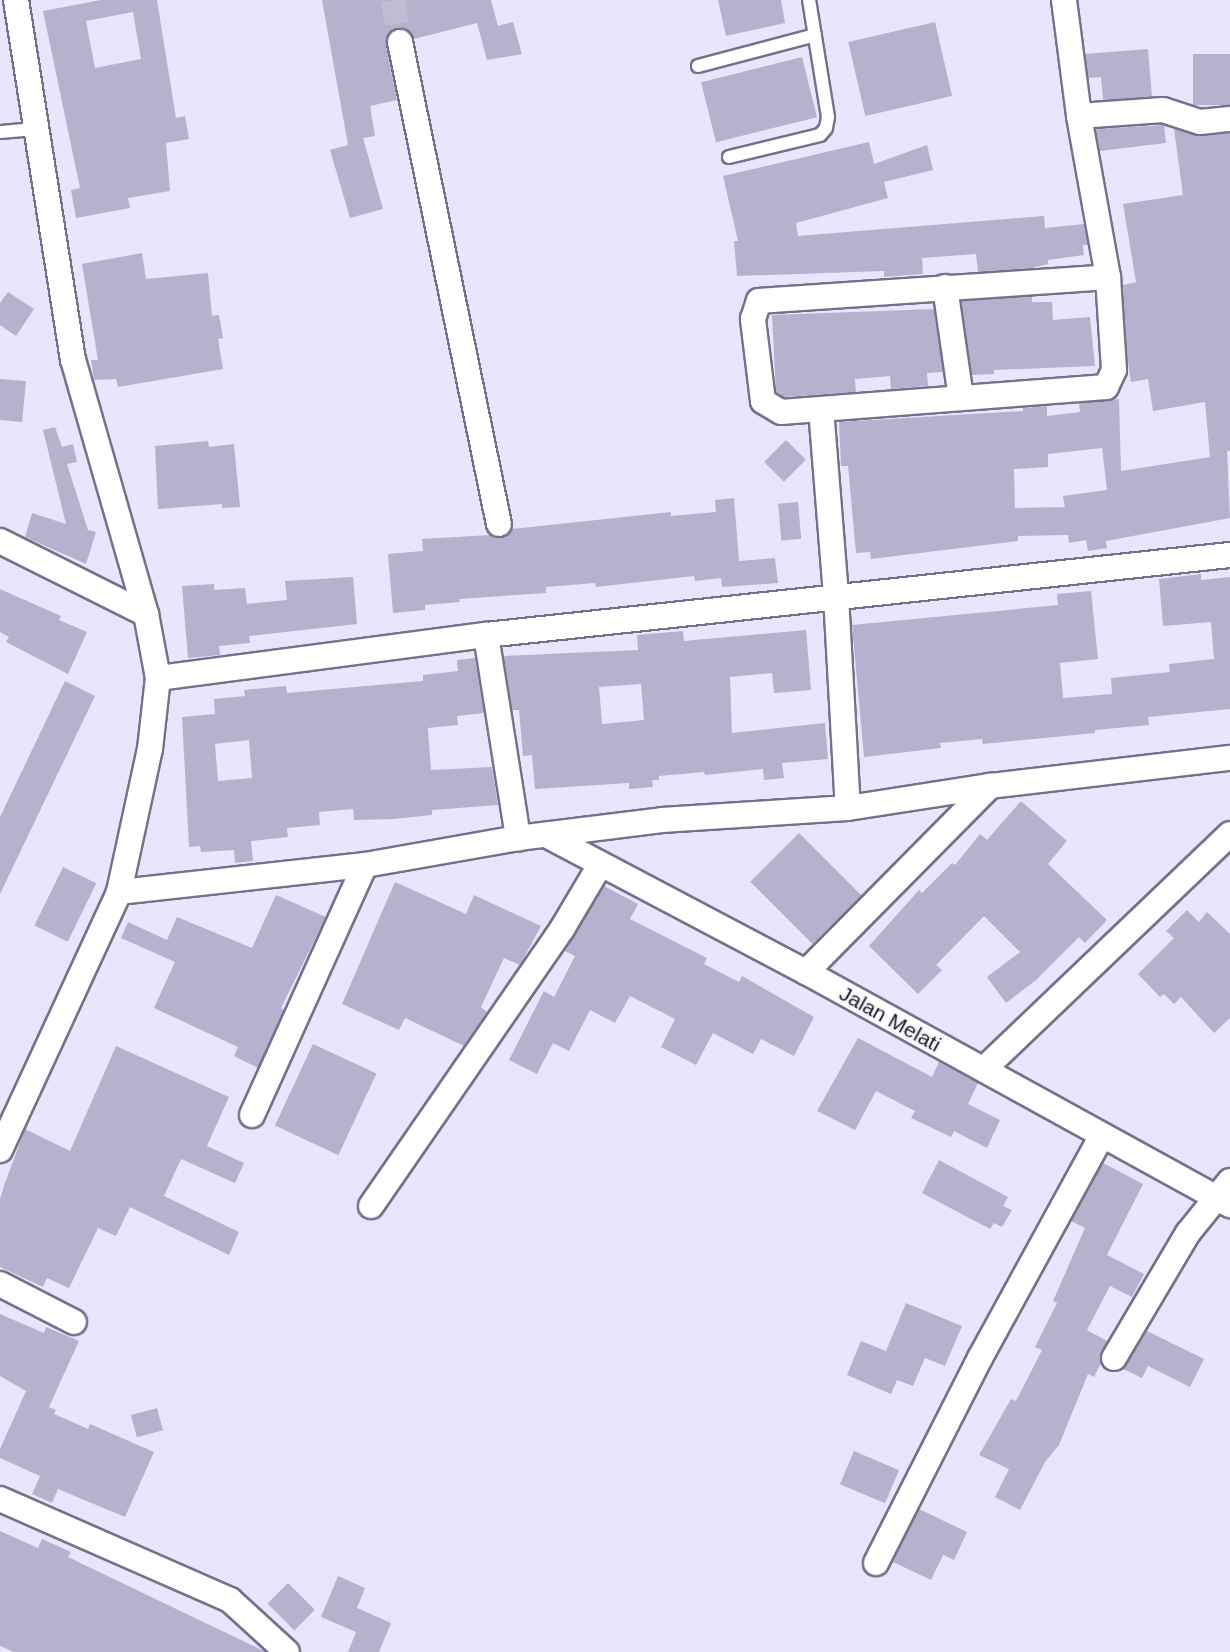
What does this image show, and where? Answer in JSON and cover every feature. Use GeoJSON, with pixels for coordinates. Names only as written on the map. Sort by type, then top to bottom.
{"type":"FeatureCollection","features":[{"type":"Feature","properties":{"kind":"street"},"geometry":{"type":"LineString","coordinates":[[0,1150],[119,892],[150,749],[158,678],[146,614],[73,360],[34,129],[16,0]]}},
{"type":"Feature","properties":{"kind":"street"},"geometry":{"type":"LineString","coordinates":[[1064,0],[1079,116],[1108,277],[1114,370],[1106,387],[780,412],[763,401],[753,319],[759,301],[1108,277]]}},
{"type":"Feature","properties":{"kind":"street"},"geometry":{"type":"LineString","coordinates":[[400,42],[499,524]]}},
{"type":"Feature","properties":{"kind":"street"},"geometry":{"type":"LineString","coordinates":[[1079,116],[1163,110],[1200,122],[1230,119]]}},
{"type":"Feature","properties":{"kind":"street"},"geometry":{"type":"LineString","coordinates":[[945,287],[961,398]]}},
{"type":"Feature","properties":{"kind":"street"},"geometry":{"type":"LineString","coordinates":[[820,409],[836,596],[848,808]]}},
{"type":"Feature","properties":{"kind":"street"},"geometry":{"type":"LineString","coordinates":[[0,540],[146,614]]}},
{"type":"Feature","properties":{"kind":"street"},"geometry":{"type":"LineString","coordinates":[[158,678],[486,635],[1230,555]]}},
{"type":"Feature","properties":{"kind":"street"},"geometry":{"type":"LineString","coordinates":[[486,635],[518,838]]}},
{"type":"Feature","properties":{"kind":"street"},"geometry":{"type":"LineString","coordinates":[[119,892],[365,865],[518,838],[662,820],[848,808],[990,786],[1230,758]]}},
{"type":"Feature","properties":{"kind":"street"},"geometry":{"type":"LineString","coordinates":[[807,972],[990,786]]}},
{"type":"Feature","properties":{"kind":"street"},"geometry":{"type":"LineString","coordinates":[[984,1069],[1230,834]]}},
{"type":"Feature","properties":{"kind":"street","name":"Jalan Melati"},"geometry":{"type":"LineString","coordinates":[[548,836],[807,972],[1102,1135],[1225,1194]]}},
{"type":"Feature","properties":{"kind":"street"},"geometry":{"type":"LineString","coordinates":[[252,1114],[365,865]]}},
{"type":"Feature","properties":{"kind":"street"},"geometry":{"type":"LineString","coordinates":[[371,1206],[562,929],[600,865]]}},
{"type":"Feature","properties":{"kind":"street"},"geometry":{"type":"LineString","coordinates":[[876,1563],[980,1358],[1102,1135]]}},
{"type":"Feature","properties":{"kind":"street"},"geometry":{"type":"LineString","coordinates":[[1114,1358],[1225,1194]]}},
{"type":"Feature","properties":{"kind":"street"},"geometry":{"type":"LineString","coordinates":[[0,1284],[74,1322]]}},
{"type":"Feature","properties":{"kind":"street"},"geometry":{"type":"LineString","coordinates":[[0,1499],[230,1600],[275,1647]]}},
{"type":"Feature","properties":{"kind":"lane"},"geometry":{"type":"LineString","coordinates":[[729,157],[820,135],[826,128],[809,0]]}},
{"type":"Feature","properties":{"kind":"lane"},"geometry":{"type":"LineString","coordinates":[[698,66],[815,35]]}},
{"type":"Feature","properties":{"kind":"lane"},"geometry":{"type":"LineString","coordinates":[[0,132],[34,129]]}},
{"type":"Feature","properties":{"kind":"building"},"geometry":{"type":"Polygon","coordinates":[[[101,0],[157,0],[176,118],[185,116],[189,139],[166,143],[170,191],[128,198],[130,208],[76,218],[71,190],[80,188],[43,11],[101,0]],[[133,12],[86,21],[95,68],[141,59],[133,12]]]}},
{"type":"Feature","properties":{"kind":"building"},"geometry":{"type":"Polygon","coordinates":[[[322,0],[491,0],[498,26],[513,22],[522,54],[487,60],[477,23],[414,39],[404,28],[390,32],[386,45],[397,100],[370,106],[375,136],[363,138],[383,209],[350,218],[330,150],[348,145],[322,0]]]}},
{"type":"Feature","properties":{"kind":"building"},"geometry":{"type":"Polygon","coordinates":[[[718,0],[781,0],[785,23],[726,36],[718,0]]]}},
{"type":"Feature","properties":{"kind":"building"},"geometry":{"type":"Polygon","coordinates":[[[935,22],[952,96],[865,116],[848,42],[935,22]]]}},
{"type":"Feature","properties":{"kind":"building"},"geometry":{"type":"Polygon","coordinates":[[[1148,49],[1152,97],[1103,100],[1101,77],[1088,78],[1085,54],[1148,49]]]}},
{"type":"Feature","properties":{"kind":"building"},"geometry":{"type":"Polygon","coordinates":[[[1193,54],[1230,54],[1230,105],[1193,105],[1193,54]]]}},
{"type":"Feature","properties":{"kind":"building"},"geometry":{"type":"Polygon","coordinates":[[[802,57],[817,117],[716,142],[701,82],[802,57]]]}},
{"type":"Feature","properties":{"kind":"building"},"geometry":{"type":"Polygon","coordinates":[[[1164,125],[1166,143],[1100,151],[1096,129],[1164,125]]]}},
{"type":"Feature","properties":{"kind":"building"},"geometry":{"type":"Polygon","coordinates":[[[1174,129],[1201,136],[1230,133],[1230,451],[1227,451],[1230,518],[1106,541],[1107,548],[1088,551],[1086,540],[1069,543],[1068,535],[1018,536],[1018,541],[871,559],[870,552],[856,553],[848,466],[841,466],[839,422],[1023,411],[1023,408],[1047,406],[1047,416],[1080,412],[1079,403],[1119,399],[1121,471],[1210,457],[1205,402],[1153,411],[1148,379],[1131,382],[1127,355],[1123,285],[1136,282],[1123,204],[1183,195],[1174,129]],[[1102,448],[1048,454],[1048,467],[1014,469],[1015,508],[1065,507],[1063,496],[1107,490],[1102,448]]]}},
{"type":"Feature","properties":{"kind":"building"},"geometry":{"type":"Polygon","coordinates":[[[869,142],[874,164],[927,145],[933,170],[884,182],[888,198],[796,223],[798,236],[1044,216],[1045,228],[1084,224],[1088,245],[1083,245],[1084,255],[1048,260],[1048,264],[1032,268],[978,272],[976,254],[922,258],[923,274],[884,277],[884,271],[737,276],[734,241],[738,241],[723,176],[869,142]]]}},
{"type":"Feature","properties":{"kind":"building"},"geometry":{"type":"Polygon","coordinates":[[[142,253],[146,279],[208,273],[212,316],[219,315],[223,338],[218,339],[223,369],[118,387],[116,379],[94,380],[91,360],[98,360],[82,264],[142,253]]]}},
{"type":"Feature","properties":{"kind":"building"},"geometry":{"type":"Polygon","coordinates":[[[8,292],[34,309],[16,336],[0,325],[0,303],[8,292]]]}},
{"type":"Feature","properties":{"kind":"building"},"geometry":{"type":"Polygon","coordinates":[[[1032,296],[1032,302],[1052,302],[1053,320],[1090,317],[1095,366],[994,370],[994,374],[972,375],[961,301],[1032,296]]]}},
{"type":"Feature","properties":{"kind":"building"},"geometry":{"type":"Polygon","coordinates":[[[934,309],[943,372],[927,373],[928,386],[891,389],[890,376],[855,379],[856,392],[784,397],[776,392],[772,315],[934,309]]]}},
{"type":"Feature","properties":{"kind":"building"},"geometry":{"type":"Polygon","coordinates":[[[0,379],[26,381],[22,422],[0,420],[0,379]]]}},
{"type":"Feature","properties":{"kind":"building"},"geometry":{"type":"Polygon","coordinates":[[[55,427],[62,447],[73,444],[77,462],[67,464],[88,530],[96,532],[86,564],[25,537],[32,513],[66,524],[43,430],[55,427]]]}},
{"type":"Feature","properties":{"kind":"building"},"geometry":{"type":"Polygon","coordinates":[[[786,440],[806,460],[784,482],[764,462],[786,440]]]}},
{"type":"Feature","properties":{"kind":"building"},"geometry":{"type":"Polygon","coordinates":[[[208,441],[209,447],[234,444],[240,507],[222,508],[222,504],[158,509],[155,446],[208,441]]]}},
{"type":"Feature","properties":{"kind":"building"},"geometry":{"type":"Polygon","coordinates":[[[734,498],[739,561],[775,558],[778,583],[722,587],[721,578],[695,581],[694,576],[596,587],[595,583],[546,587],[546,593],[459,599],[460,602],[425,605],[425,610],[393,613],[388,554],[423,551],[422,539],[490,535],[501,538],[512,529],[671,512],[671,516],[716,512],[715,500],[734,498]]]}},
{"type":"Feature","properties":{"kind":"building"},"geometry":{"type":"Polygon","coordinates":[[[798,502],[801,539],[781,541],[778,504],[798,502]]]}},
{"type":"Feature","properties":{"kind":"building"},"geometry":{"type":"Polygon","coordinates":[[[1201,574],[1201,580],[1230,577],[1230,709],[1148,717],[1149,725],[1095,730],[1095,733],[983,744],[982,739],[940,743],[941,748],[864,757],[852,625],[1058,605],[1057,594],[1091,591],[1098,659],[1060,663],[1063,698],[1112,694],[1111,678],[1170,672],[1169,664],[1214,659],[1211,622],[1163,626],[1159,579],[1201,574]]]}},
{"type":"Feature","properties":{"kind":"building"},"geometry":{"type":"Polygon","coordinates":[[[353,577],[357,624],[249,636],[250,643],[219,646],[220,655],[188,658],[182,586],[214,584],[214,590],[245,588],[247,604],[287,600],[285,581],[353,577]]]}},
{"type":"Feature","properties":{"kind":"building"},"geometry":{"type":"Polygon","coordinates":[[[0,589],[61,616],[59,620],[87,632],[68,674],[6,642],[9,637],[0,632],[0,589]]]}},
{"type":"Feature","properties":{"kind":"building"},"geometry":{"type":"Polygon","coordinates":[[[806,630],[811,690],[774,693],[772,673],[730,677],[732,733],[825,723],[828,759],[782,763],[784,778],[764,780],[763,769],[705,775],[704,772],[659,776],[659,780],[652,780],[653,787],[629,789],[629,783],[535,789],[532,755],[523,756],[519,710],[512,710],[504,656],[638,650],[637,635],[683,631],[684,641],[806,630]],[[641,684],[599,687],[602,724],[644,720],[641,684]]]}},
{"type":"Feature","properties":{"kind":"building"},"geometry":{"type":"Polygon","coordinates":[[[475,658],[484,713],[457,716],[458,725],[428,728],[431,770],[492,767],[498,805],[432,810],[432,815],[393,819],[354,820],[353,809],[319,812],[320,825],[287,828],[288,837],[251,841],[253,861],[235,863],[234,850],[201,852],[200,846],[189,847],[182,717],[215,714],[214,699],[245,696],[244,690],[286,686],[287,693],[423,681],[423,675],[458,671],[457,660],[475,658]],[[249,740],[215,744],[218,781],[252,778],[249,740]]]}},
{"type":"Feature","properties":{"kind":"building"},"geometry":{"type":"Polygon","coordinates":[[[65,681],[95,696],[0,894],[0,817],[65,681]]]}},
{"type":"Feature","properties":{"kind":"building"},"geometry":{"type":"Polygon","coordinates":[[[1021,801],[1067,841],[1048,864],[1107,920],[1085,943],[1079,937],[1036,980],[1006,1003],[987,977],[1020,952],[984,916],[936,965],[942,970],[918,994],[869,946],[919,890],[922,893],[952,863],[955,865],[980,834],[987,840],[1021,801]]]}},
{"type":"Feature","properties":{"kind":"building"},"geometry":{"type":"Polygon","coordinates":[[[799,833],[861,895],[812,944],[750,882],[799,833]]]}},
{"type":"Feature","properties":{"kind":"building"},"geometry":{"type":"Polygon","coordinates":[[[63,867],[96,883],[68,942],[35,925],[63,867]]]}},
{"type":"Feature","properties":{"kind":"building"},"geometry":{"type":"Polygon","coordinates":[[[395,882],[466,914],[474,895],[541,926],[520,965],[504,958],[481,1007],[487,1012],[464,1046],[405,1018],[399,1030],[342,1004],[395,882]]]}},
{"type":"Feature","properties":{"kind":"building"},"geometry":{"type":"Polygon","coordinates":[[[604,886],[638,904],[630,919],[707,958],[704,964],[739,982],[742,976],[814,1017],[794,1056],[761,1039],[753,1054],[713,1033],[696,1065],[661,1047],[675,1019],[630,996],[615,1023],[590,1010],[569,1051],[553,1043],[537,1074],[509,1060],[544,991],[554,997],[575,956],[565,951],[604,886]]]}},
{"type":"Feature","properties":{"kind":"building"},"geometry":{"type":"Polygon","coordinates":[[[276,895],[326,917],[281,1008],[284,1010],[258,1068],[234,1056],[238,1047],[154,1008],[175,962],[121,938],[128,922],[167,940],[177,917],[252,948],[276,895]]]}},
{"type":"Feature","properties":{"kind":"building"},"geometry":{"type":"Polygon","coordinates":[[[1187,910],[1199,922],[1207,912],[1230,934],[1230,1018],[1214,1033],[1181,997],[1174,1004],[1164,994],[1160,997],[1138,974],[1174,938],[1166,931],[1187,910]]]}},
{"type":"Feature","properties":{"kind":"building"},"geometry":{"type":"Polygon","coordinates":[[[858,1038],[932,1077],[939,1062],[978,1083],[968,1104],[1000,1120],[987,1148],[954,1131],[951,1137],[911,1118],[915,1111],[876,1091],[855,1130],[817,1111],[858,1038]]]}},
{"type":"Feature","properties":{"kind":"building"},"geometry":{"type":"Polygon","coordinates":[[[313,1044],[376,1074],[338,1155],[275,1126],[313,1044]]]}},
{"type":"Feature","properties":{"kind":"building"},"geometry":{"type":"Polygon","coordinates":[[[116,1046],[229,1097],[207,1146],[244,1163],[235,1183],[181,1159],[164,1196],[239,1232],[229,1255],[130,1207],[116,1236],[98,1228],[69,1288],[47,1278],[43,1287],[0,1267],[0,1199],[25,1129],[70,1151],[116,1046]]]}},
{"type":"Feature","properties":{"kind":"building"},"geometry":{"type":"Polygon","coordinates":[[[939,1160],[1008,1197],[1003,1206],[1012,1210],[1002,1227],[994,1223],[990,1229],[922,1193],[939,1160]]]}},
{"type":"Feature","properties":{"kind":"building"},"geometry":{"type":"Polygon","coordinates":[[[1103,1163],[1143,1184],[1107,1255],[1144,1274],[1132,1297],[1110,1286],[1087,1330],[1107,1341],[1101,1363],[1094,1377],[1088,1374],[1059,1445],[1045,1462],[1020,1510],[995,1497],[1009,1469],[979,1455],[1011,1399],[1016,1401],[1042,1350],[1035,1347],[1057,1303],[1053,1301],[1085,1228],[1071,1221],[1103,1163]]]}},
{"type":"Feature","properties":{"kind":"building"},"geometry":{"type":"Polygon","coordinates":[[[906,1303],[962,1326],[945,1366],[925,1358],[913,1386],[897,1380],[891,1394],[847,1375],[861,1341],[886,1351],[906,1303]]]}},
{"type":"Feature","properties":{"kind":"building"},"geometry":{"type":"Polygon","coordinates":[[[0,1314],[44,1333],[46,1327],[79,1341],[49,1407],[56,1410],[54,1414],[88,1429],[90,1424],[154,1452],[125,1517],[58,1489],[52,1503],[32,1494],[40,1476],[0,1458],[0,1449],[26,1391],[0,1376],[0,1314]]]}},
{"type":"Feature","properties":{"kind":"building"},"geometry":{"type":"Polygon","coordinates":[[[1147,1331],[1204,1359],[1190,1387],[1148,1366],[1142,1378],[1123,1369],[1147,1331]]]}},
{"type":"Feature","properties":{"kind":"building"},"geometry":{"type":"Polygon","coordinates":[[[157,1408],[163,1430],[137,1437],[131,1415],[157,1408]]]}},
{"type":"Feature","properties":{"kind":"building"},"geometry":{"type":"Polygon","coordinates":[[[854,1451],[899,1470],[885,1503],[840,1484],[854,1451]]]}},
{"type":"Feature","properties":{"kind":"building"},"geometry":{"type":"Polygon","coordinates":[[[919,1509],[967,1532],[954,1560],[943,1555],[931,1580],[893,1562],[919,1509]]]}},
{"type":"Feature","properties":{"kind":"building"},"geometry":{"type":"Polygon","coordinates":[[[0,1531],[38,1548],[42,1539],[71,1552],[68,1557],[266,1652],[14,1652],[0,1646],[0,1531]]]}},
{"type":"Feature","properties":{"kind":"building"},"geometry":{"type":"Polygon","coordinates":[[[338,1576],[365,1588],[357,1608],[391,1623],[379,1652],[348,1652],[356,1632],[321,1617],[338,1576]]]}},
{"type":"Feature","properties":{"kind":"building"},"geometry":{"type":"Polygon","coordinates":[[[288,1583],[315,1610],[294,1630],[267,1604],[288,1583]]]}},
{"type":"Feature","properties":{"kind":"tunnel"},"geometry":{"type":"LineString","coordinates":[[393,0],[400,42]]}}]}
